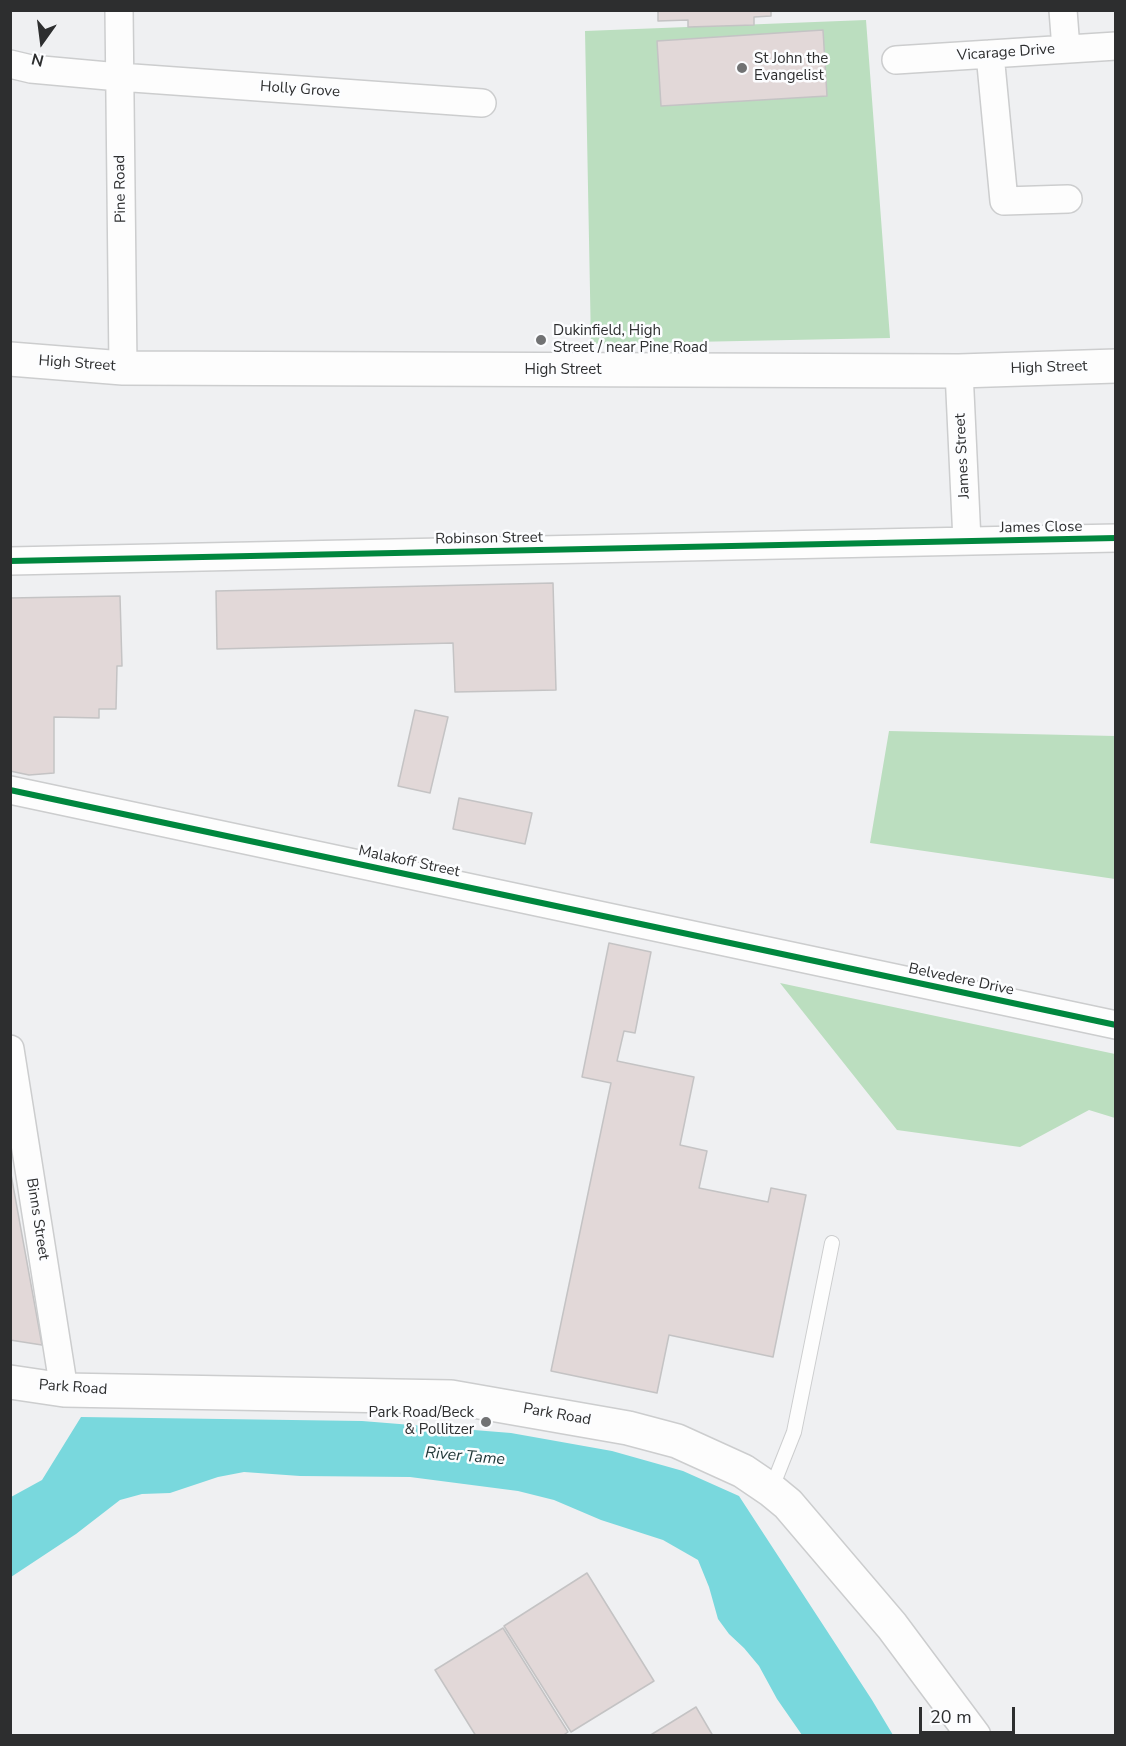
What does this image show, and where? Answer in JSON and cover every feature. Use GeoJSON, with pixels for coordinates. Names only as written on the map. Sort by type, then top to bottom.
{"type":"FeatureCollection","features":[{"type":"Feature","properties":{"kind":"main road","name":"High Street"},"geometry":{"type":"LineString","coordinates":[[10,359],[123,368],[959,371],[1116,366]]}},
{"type":"Feature","properties":{"kind":"main road","name":"Park Road"},"geometry":{"type":"LineString","coordinates":[[10,1382],[64,1390],[451,1397],[628,1428],[668,1439],[724,1461],[771,1490],[807,1525],[892,1626],[974,1736]]}},
{"type":"Feature","properties":{"kind":"street","name":"Pine Road"},"geometry":{"type":"LineString","coordinates":[[120,10],[123,368]]}},
{"type":"Feature","properties":{"kind":"street"},"geometry":{"type":"LineString","coordinates":[[1063,10],[1066,50]]}},
{"type":"Feature","properties":{"kind":"street","name":"Vicarage Drive"},"geometry":{"type":"LineString","coordinates":[[896,60],[1116,46]]}},
{"type":"Feature","properties":{"kind":"street"},"geometry":{"type":"LineString","coordinates":[[990,54],[1004,201],[1068,199]]}},
{"type":"Feature","properties":{"kind":"street","name":"Holly Grove"},"geometry":{"type":"LineString","coordinates":[[10,64],[31,69],[119,77],[482,103]]}},
{"type":"Feature","properties":{"kind":"street","name":"James Street"},"geometry":{"type":"LineString","coordinates":[[959,371],[967,542]]}},
{"type":"Feature","properties":{"kind":"street","name":"James Close"},"geometry":{"type":"LineString","coordinates":[[967,542],[1116,538]]}},
{"type":"Feature","properties":{"kind":"street","name":"Robinson Street"},"geometry":{"type":"LineString","coordinates":[[10,561],[967,542]]}},
{"type":"Feature","properties":{"kind":"street","name":"Malakoff Street"},"geometry":{"type":"LineString","coordinates":[[10,790],[802,959]]}},
{"type":"Feature","properties":{"kind":"street","name":"Belvedere Drive"},"geometry":{"type":"LineString","coordinates":[[802,959],[1116,1025]]}},
{"type":"Feature","properties":{"kind":"street","name":"Binns Street"},"geometry":{"type":"LineString","coordinates":[[10,1049],[64,1390]]}},
{"type":"Feature","properties":{"kind":"lane"},"geometry":{"type":"LineString","coordinates":[[771,1490],[794,1432],[832,1243]]}},
{"type":"Feature","properties":{"kind":"green space"},"geometry":{"type":"Polygon","coordinates":[[[866,20],[890,338],[591,344],[585,31],[866,20]]]}},
{"type":"Feature","properties":{"kind":"green space"},"geometry":{"type":"Polygon","coordinates":[[[889,731],[1115,736],[1115,879],[870,843],[889,731]]]}},
{"type":"Feature","properties":{"kind":"green space"},"geometry":{"type":"Polygon","coordinates":[[[780,983],[1115,1054],[1115,1118],[1089,1110],[1020,1147],[897,1130],[780,983]]]}},
{"type":"Feature","properties":{"kind":"water","name":"River Tame"},"geometry":{"type":"Polygon","coordinates":[[[81,1417],[362,1421],[511,1433],[612,1451],[683,1471],[739,1496],[893,1735],[802,1735],[777,1699],[759,1666],[718,1619],[698,1560],[663,1540],[601,1520],[554,1500],[518,1491],[410,1477],[300,1476],[244,1472],[218,1477],[170,1493],[142,1494],[120,1500],[76,1534],[11,1577],[11,1497],[42,1480],[81,1417]]]}},
{"type":"Feature","properties":{"kind":"building"},"geometry":{"type":"Polygon","coordinates":[[[658,10],[771,10],[771,16],[754,17],[754,25],[688,27],[688,20],[658,21],[658,10]]]}},
{"type":"Feature","properties":{"kind":"building","name":"St John the Evangelist"},"geometry":{"type":"Polygon","coordinates":[[[823,30],[827,96],[661,106],[657,41],[823,30]]]}},
{"type":"Feature","properties":{"kind":"building"},"geometry":{"type":"Polygon","coordinates":[[[553,583],[556,690],[455,692],[453,643],[217,649],[216,591],[553,583]]]}},
{"type":"Feature","properties":{"kind":"building"},"geometry":{"type":"Polygon","coordinates":[[[120,596],[122,666],[117,666],[116,709],[99,709],[99,718],[54,717],[54,773],[29,775],[10,771],[10,598],[120,596]]]}},
{"type":"Feature","properties":{"kind":"building"},"geometry":{"type":"Polygon","coordinates":[[[415,710],[448,717],[430,793],[398,786],[415,710]]]}},
{"type":"Feature","properties":{"kind":"building"},"geometry":{"type":"Polygon","coordinates":[[[459,798],[532,813],[525,844],[453,829],[459,798]]]}},
{"type":"Feature","properties":{"kind":"building"},"geometry":{"type":"Polygon","coordinates":[[[609,943],[651,952],[635,1033],[624,1031],[617,1061],[694,1077],[680,1145],[707,1151],[699,1188],[768,1202],[771,1188],[806,1195],[773,1357],[669,1335],[657,1393],[551,1371],[611,1083],[582,1077],[609,943]]]}},
{"type":"Feature","properties":{"kind":"building"},"geometry":{"type":"Polygon","coordinates":[[[10,1169],[42,1345],[10,1340],[10,1169]]]}},
{"type":"Feature","properties":{"kind":"building"},"geometry":{"type":"Polygon","coordinates":[[[587,1573],[654,1681],[571,1732],[504,1626],[587,1573]]]}},
{"type":"Feature","properties":{"kind":"building"},"geometry":{"type":"Polygon","coordinates":[[[503,1628],[568,1732],[562,1736],[476,1736],[435,1670],[503,1628]]]}},
{"type":"Feature","properties":{"kind":"building"},"geometry":{"type":"Polygon","coordinates":[[[696,1707],[713,1736],[649,1736],[696,1707]]]}},
{"type":"Feature","properties":{"kind":"cycle path"},"geometry":{"type":"LineString","coordinates":[[10,561],[1116,538]]}},
{"type":"Feature","properties":{"kind":"cycle path"},"geometry":{"type":"LineString","coordinates":[[10,790],[1116,1025]]}},
{"type":"Feature","properties":{"kind":"place","name":"St John the Evangelist"},"geometry":{"type":"Point","coordinates":[742,68]}},
{"type":"Feature","properties":{"kind":"place","name":"Dukinfield, High Street / near Pine Road"},"geometry":{"type":"Point","coordinates":[541,340]}},
{"type":"Feature","properties":{"kind":"place","name":"Park Road/Beck & Pollitzer"},"geometry":{"type":"Point","coordinates":[486,1422]}}]}
